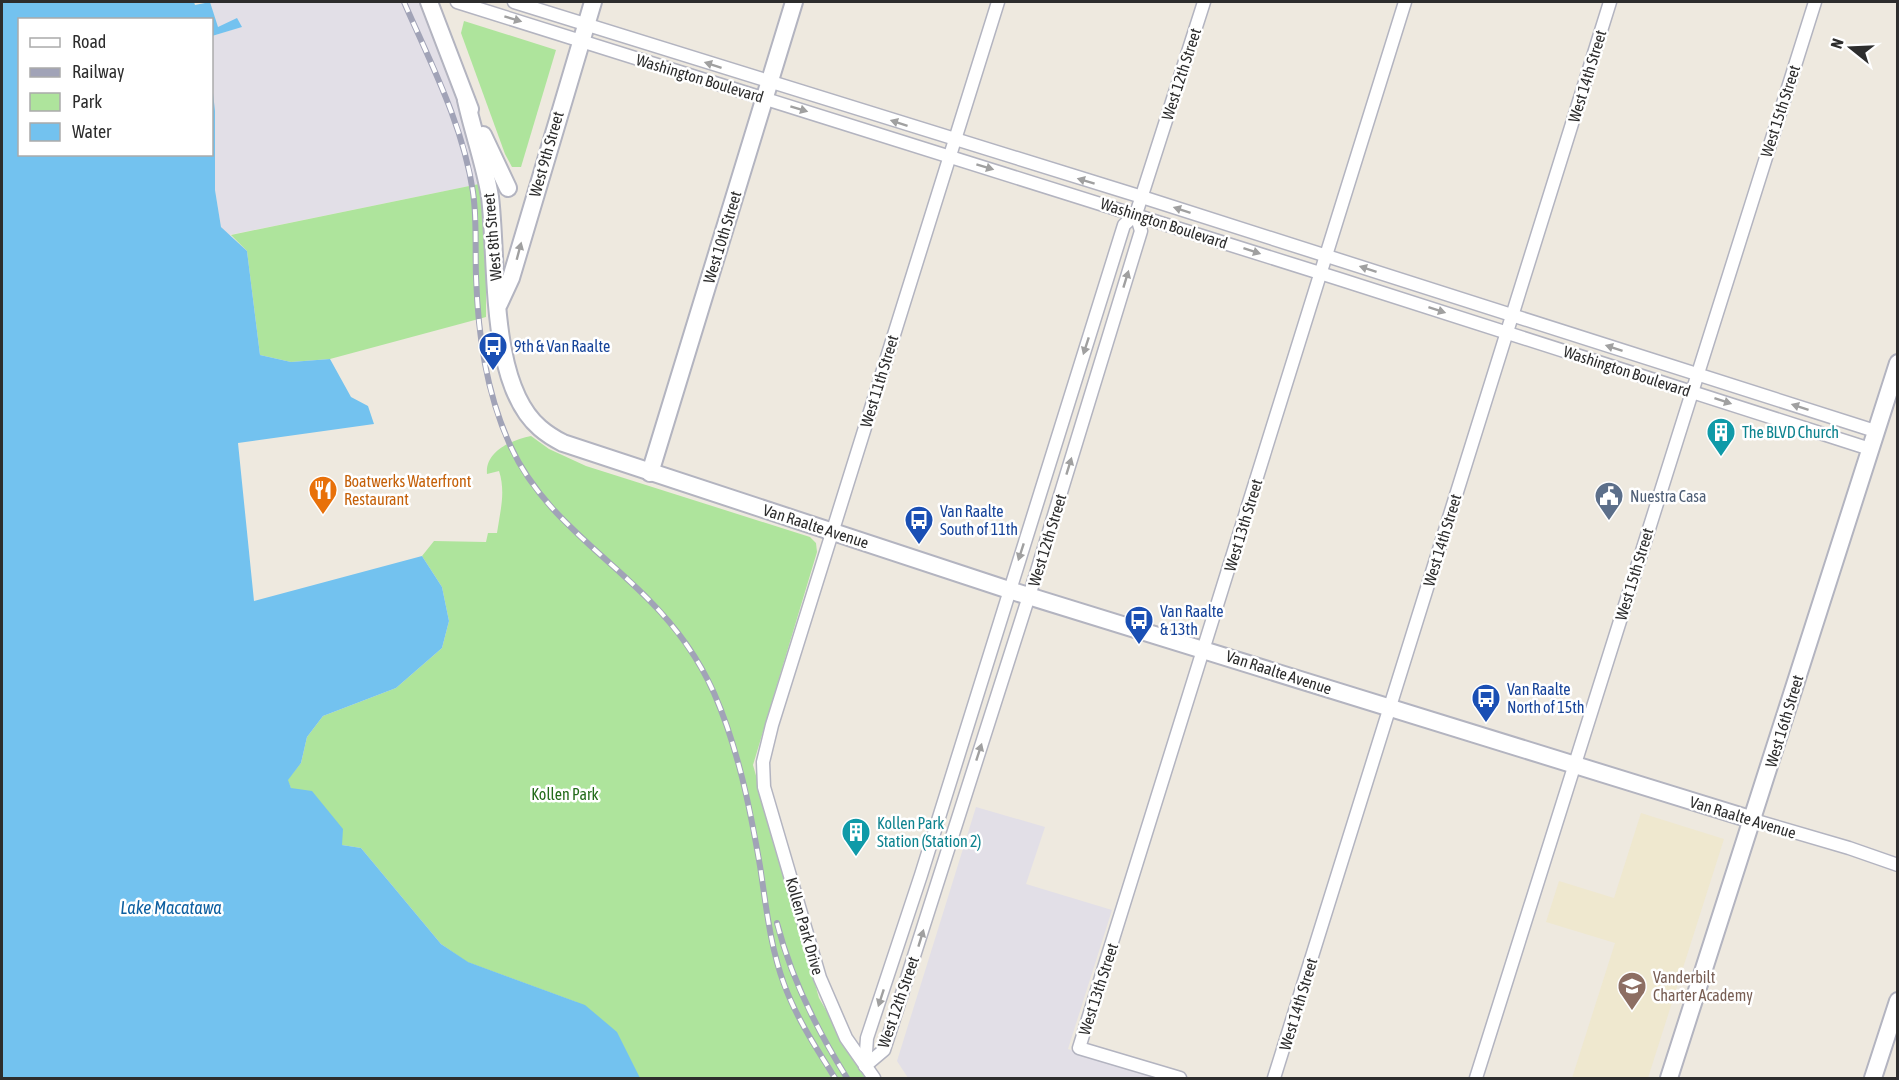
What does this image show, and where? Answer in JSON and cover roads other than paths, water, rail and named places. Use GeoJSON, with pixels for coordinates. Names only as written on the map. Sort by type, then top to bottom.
{"type":"FeatureCollection","features":[{"type":"Feature","properties":{"kind":"street","name":"West 8th Street"},"geometry":{"type":"LineString","coordinates":[[429,2],[466,100],[508,188]]}},
{"type":"Feature","properties":{"kind":"street","name":"Washington Boulevard"},"geometry":{"type":"LineString","coordinates":[[457,2],[580,40],[954,141],[1142,197],[1875,431]]}},
{"type":"Feature","properties":{"kind":"street","name":"Washington Boulevard"},"geometry":{"type":"LineString","coordinates":[[514,2],[586,24],[949,156],[1870,449]]}},
{"type":"Feature","properties":{"kind":"street","name":"West 9th Street"},"geometry":{"type":"LineString","coordinates":[[498,305],[511,278],[593,2]]}},
{"type":"Feature","properties":{"kind":"street","name":"West 10th Street"},"geometry":{"type":"LineString","coordinates":[[650,473],[794,2]]}},
{"type":"Feature","properties":{"kind":"street","name":"West 11th Street"},"geometry":{"type":"LineString","coordinates":[[763,762],[772,725],[998,2]]}},
{"type":"Feature","properties":{"kind":"street","name":"West 12th Street"},"geometry":{"type":"LineString","coordinates":[[865,1066],[867,1038],[904,929],[1124,225],[1136,214],[1204,2]]}},
{"type":"Feature","properties":{"kind":"street","name":"West 13th Street"},"geometry":{"type":"LineString","coordinates":[[1180,1078],[1079,1048],[1405,2]]}},
{"type":"Feature","properties":{"kind":"street","name":"West 14th Street"},"geometry":{"type":"LineString","coordinates":[[1274,1078],[1610,2]]}},
{"type":"Feature","properties":{"kind":"street","name":"West 15th Street"},"geometry":{"type":"LineString","coordinates":[[1476,1078],[1815,2]]}},
{"type":"Feature","properties":{"kind":"street","name":"West 8th Street"},"geometry":{"type":"LineString","coordinates":[[466,100],[489,197],[498,305]]}},
{"type":"Feature","properties":{"kind":"street"},"geometry":{"type":"LineString","coordinates":[[489,197],[508,188],[524,187],[539,178]]}},
{"type":"Feature","properties":{"kind":"street","name":"West 12th Street"},"geometry":{"type":"LineString","coordinates":[[865,1066],[884,1050],[1029,596],[1141,231],[1136,214]]}},
{"type":"Feature","properties":{"kind":"street","name":"Van Raalte Avenue"},"geometry":{"type":"LineString","coordinates":[[498,305],[504,357],[514,389],[539,428],[563,444],[1009,590],[1898,865]]}},
{"type":"Feature","properties":{"kind":"street","name":"West 16th Street"},"geometry":{"type":"LineString","coordinates":[[1669,1078],[1898,363]]}},
{"type":"Feature","properties":{"kind":"street","name":"Kollen Park Drive"},"geometry":{"type":"LineString","coordinates":[[763,762],[764,787],[820,978],[836,1020],[874,1078]]}},
{"type":"Feature","properties":{"kind":"street"},"geometry":{"type":"LineString","coordinates":[[1873,1078],[1898,1000]]}},
{"type":"Feature","properties":{"kind":"water","name":"Lake Macatawa"},"geometry":{"type":"Polygon","coordinates":[[[2,2],[194,2],[195,5],[210,2],[218,27],[237,18],[242,27],[213,36],[213,18],[18,18],[18,156],[213,156],[213,93],[215,190],[221,227],[247,251],[260,355],[291,362],[330,359],[351,397],[368,406],[374,424],[238,443],[254,601],[422,556],[442,587],[449,621],[442,648],[396,688],[323,716],[307,737],[301,763],[288,780],[291,788],[312,791],[343,829],[342,845],[361,848],[441,944],[468,962],[585,1005],[617,1032],[640,1078],[2,1078],[2,2]]]}},
{"type":"Feature","properties":{"kind":"railway"},"geometry":{"type":"LineString","coordinates":[[404,2],[445,95],[468,167],[474,202],[477,298],[481,341],[489,384],[510,445],[537,490],[572,529],[659,610],[686,644],[708,680],[730,735],[742,778],[779,970],[800,1020],[835,1078]]}},
{"type":"Feature","properties":{"kind":"railway"},"geometry":{"type":"LineString","coordinates":[[777,923],[797,984],[825,1041],[847,1078]]}},
{"type":"Feature","properties":{"kind":"place","name":"9th & Van Raalte"},"geometry":{"type":"Point","coordinates":[493,372]}},
{"type":"Feature","properties":{"kind":"place","name":"The BLVD Church"},"geometry":{"type":"Point","coordinates":[1721,458]}},
{"type":"Feature","properties":{"kind":"place","name":"Boatwerks Waterfront Restaurant"},"geometry":{"type":"Point","coordinates":[323,516]}},
{"type":"Feature","properties":{"kind":"place","name":"Nuestra Casa"},"geometry":{"type":"Point","coordinates":[1609,522]}},
{"type":"Feature","properties":{"kind":"place","name":"Van Raalte South of 11th"},"geometry":{"type":"Point","coordinates":[919,546]}},
{"type":"Feature","properties":{"kind":"place","name":"Van Raalte & 13th"},"geometry":{"type":"Point","coordinates":[1139,646]}},
{"type":"Feature","properties":{"kind":"place","name":"Van Raalte North of 15th"},"geometry":{"type":"Point","coordinates":[1486,724]}},
{"type":"Feature","properties":{"kind":"place","name":"Kollen Park Station (Station 2)"},"geometry":{"type":"Point","coordinates":[856,858]}},
{"type":"Feature","properties":{"kind":"place","name":"Vanderbilt Charter Academy"},"geometry":{"type":"Point","coordinates":[1632,1012]}},
{"type":"Feature","properties":{"kind":"park label","name":"Kollen Park"},"geometry":{"type":"Point","coordinates":[565,794]}}]}
